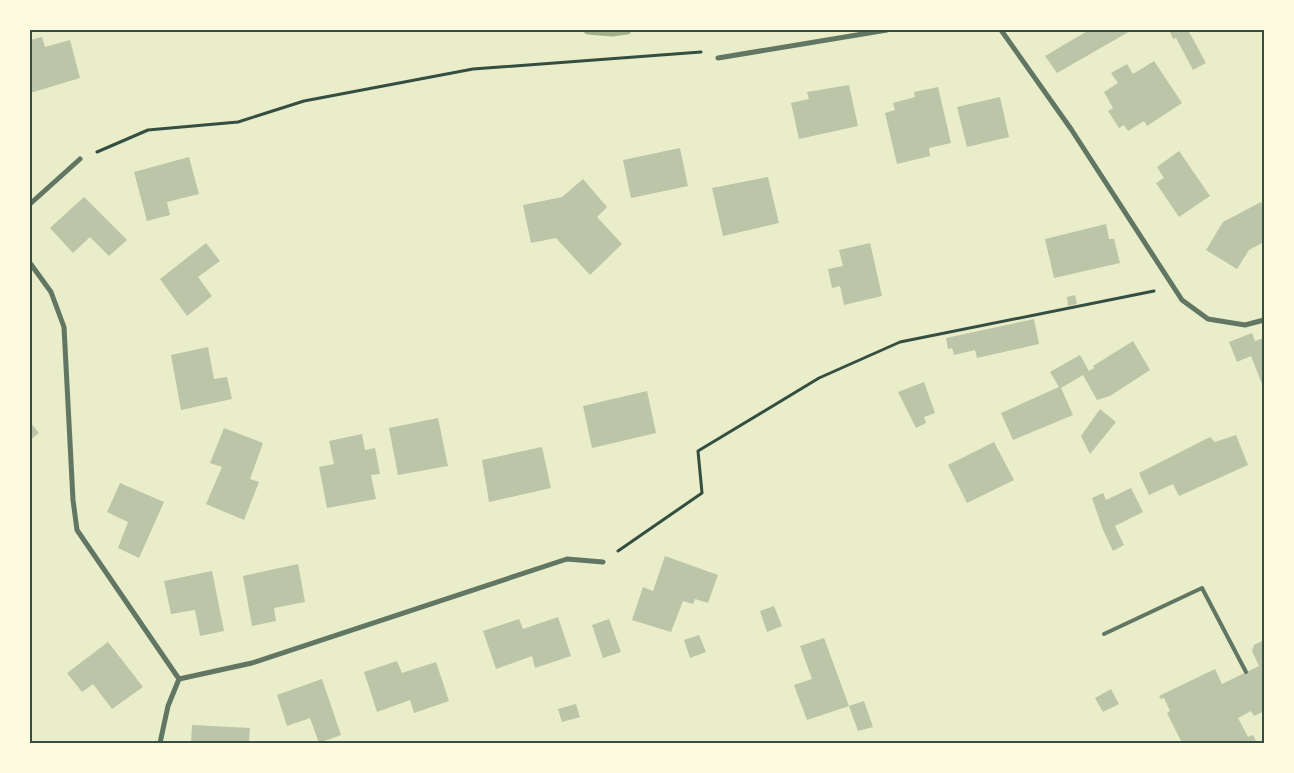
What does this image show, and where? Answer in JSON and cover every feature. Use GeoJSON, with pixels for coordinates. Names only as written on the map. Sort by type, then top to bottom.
{"type":"FeatureCollection","features":[{"type":"Feature","properties":{"kind":"street"},"geometry":{"type":"LineString","coordinates":[[718,58],[886,30]]}},
{"type":"Feature","properties":{"kind":"street"},"geometry":{"type":"LineString","coordinates":[[1001,30],[1070,130],[1182,300],[1208,319],[1245,325],[1264,320]]}},
{"type":"Feature","properties":{"kind":"street"},"geometry":{"type":"LineString","coordinates":[[30,204],[80,159]]}},
{"type":"Feature","properties":{"kind":"street"},"geometry":{"type":"LineString","coordinates":[[30,263],[51,292],[64,327],[73,500],[77,530],[179,679]]}},
{"type":"Feature","properties":{"kind":"street"},"geometry":{"type":"LineString","coordinates":[[179,679],[252,663],[567,559],[603,562]]}},
{"type":"Feature","properties":{"kind":"street"},"geometry":{"type":"LineString","coordinates":[[160,743],[168,706],[179,679]]}},
{"type":"Feature","properties":{"kind":"lane"},"geometry":{"type":"LineString","coordinates":[[1104,634],[1202,588],[1246,672]]}},
{"type":"Feature","properties":{"kind":"path"},"geometry":{"type":"LineString","coordinates":[[80,159],[148,130],[238,122],[304,102],[473,69],[697,51],[718,58]]}},
{"type":"Feature","properties":{"kind":"path"},"geometry":{"type":"LineString","coordinates":[[603,562],[702,493],[698,451],[819,378],[900,342],[1174,287]]}},
{"type":"Feature","properties":{"kind":"building"},"geometry":{"type":"Polygon","coordinates":[[[1089,30],[1132,30],[1057,73],[1045,56],[1089,30]]]}},
{"type":"Feature","properties":{"kind":"building"},"geometry":{"type":"Polygon","coordinates":[[[1169,30],[1188,30],[1206,63],[1193,70],[1176,38],[1173,39],[1169,30]]]}},
{"type":"Feature","properties":{"kind":"building"},"geometry":{"type":"Polygon","coordinates":[[[42,37],[45,47],[70,40],[80,78],[30,93],[30,40],[42,37]]]}},
{"type":"Feature","properties":{"kind":"building"},"geometry":{"type":"Polygon","coordinates":[[[1154,61],[1182,103],[1147,126],[1144,121],[1128,131],[1124,125],[1119,128],[1108,111],[1113,108],[1104,92],[1118,83],[1111,73],[1127,64],[1133,74],[1154,61]]]}},
{"type":"Feature","properties":{"kind":"building"},"geometry":{"type":"Polygon","coordinates":[[[849,85],[858,126],[799,139],[791,103],[809,99],[807,92],[849,85]]]}},
{"type":"Feature","properties":{"kind":"building"},"geometry":{"type":"Polygon","coordinates":[[[938,87],[951,143],[929,148],[930,156],[897,164],[885,113],[895,110],[893,103],[915,97],[914,92],[938,87]]]}},
{"type":"Feature","properties":{"kind":"building"},"geometry":{"type":"Polygon","coordinates":[[[1000,97],[1009,137],[967,147],[957,107],[1000,97]]]}},
{"type":"Feature","properties":{"kind":"building"},"geometry":{"type":"Polygon","coordinates":[[[680,148],[688,186],[631,198],[623,160],[680,148]]]}},
{"type":"Feature","properties":{"kind":"building"},"geometry":{"type":"Polygon","coordinates":[[[1179,151],[1210,196],[1179,217],[1156,183],[1164,178],[1157,167],[1179,151]]]}},
{"type":"Feature","properties":{"kind":"building"},"geometry":{"type":"Polygon","coordinates":[[[189,157],[199,194],[167,202],[170,215],[147,221],[134,172],[189,157]]]}},
{"type":"Feature","properties":{"kind":"building"},"geometry":{"type":"Polygon","coordinates":[[[768,177],[779,223],[723,236],[712,188],[768,177]]]}},
{"type":"Feature","properties":{"kind":"building"},"geometry":{"type":"Polygon","coordinates":[[[583,179],[607,207],[597,217],[622,244],[590,275],[556,238],[531,243],[523,205],[562,197],[583,179]]]}},
{"type":"Feature","properties":{"kind":"building"},"geometry":{"type":"Polygon","coordinates":[[[84,197],[127,240],[109,256],[90,237],[73,253],[50,228],[84,197]]]}},
{"type":"Feature","properties":{"kind":"building"},"geometry":{"type":"Polygon","coordinates":[[[1261,202],[1264,207],[1264,242],[1249,250],[1237,269],[1206,250],[1223,222],[1261,202]]]}},
{"type":"Feature","properties":{"kind":"building"},"geometry":{"type":"Polygon","coordinates":[[[1106,224],[1109,239],[1114,239],[1120,263],[1054,278],[1045,239],[1106,224]]]}},
{"type":"Feature","properties":{"kind":"building"},"geometry":{"type":"Polygon","coordinates":[[[206,243],[220,261],[198,277],[212,296],[187,316],[160,279],[206,243]]]}},
{"type":"Feature","properties":{"kind":"building"},"geometry":{"type":"Polygon","coordinates":[[[870,243],[882,296],[844,305],[840,286],[832,288],[828,269],[843,266],[839,250],[870,243]]]}},
{"type":"Feature","properties":{"kind":"building"},"geometry":{"type":"Polygon","coordinates":[[[1075,295],[1077,304],[1068,306],[1067,297],[1075,295]]]}},
{"type":"Feature","properties":{"kind":"building"},"geometry":{"type":"Polygon","coordinates":[[[1034,319],[1039,344],[977,358],[975,350],[954,355],[952,348],[948,349],[946,338],[1034,319]]]}},
{"type":"Feature","properties":{"kind":"building"},"geometry":{"type":"Polygon","coordinates":[[[1252,333],[1255,341],[1264,338],[1264,389],[1251,356],[1237,362],[1229,342],[1252,333]]]}},
{"type":"Feature","properties":{"kind":"building"},"geometry":{"type":"Polygon","coordinates":[[[1133,341],[1150,370],[1110,396],[1097,400],[1083,375],[1061,388],[1073,415],[1013,440],[1001,413],[1059,387],[1050,372],[1080,355],[1089,371],[1094,368],[1093,366],[1133,341]]]}},
{"type":"Feature","properties":{"kind":"building"},"geometry":{"type":"Polygon","coordinates":[[[208,347],[214,379],[227,377],[232,399],[181,410],[171,355],[208,347]]]}},
{"type":"Feature","properties":{"kind":"building"},"geometry":{"type":"Polygon","coordinates":[[[924,382],[935,413],[924,417],[926,423],[916,428],[898,392],[924,382]]]}},
{"type":"Feature","properties":{"kind":"building"},"geometry":{"type":"Polygon","coordinates":[[[647,391],[656,433],[592,448],[583,406],[647,391]]]}},
{"type":"Feature","properties":{"kind":"building"},"geometry":{"type":"Polygon","coordinates":[[[1100,409],[1116,422],[1090,454],[1081,436],[1100,409]]]}},
{"type":"Feature","properties":{"kind":"building"},"geometry":{"type":"Polygon","coordinates":[[[438,418],[448,466],[398,475],[389,428],[438,418]]]}},
{"type":"Feature","properties":{"kind":"building"},"geometry":{"type":"Polygon","coordinates":[[[30,422],[39,433],[30,440],[30,422]]]}},
{"type":"Feature","properties":{"kind":"building"},"geometry":{"type":"Polygon","coordinates":[[[224,428],[263,443],[250,479],[259,482],[244,520],[206,504],[222,467],[210,463],[224,428]]]}},
{"type":"Feature","properties":{"kind":"building"},"geometry":{"type":"Polygon","coordinates":[[[362,434],[365,450],[375,448],[380,474],[371,475],[376,499],[327,508],[319,467],[334,464],[329,441],[362,434]]]}},
{"type":"Feature","properties":{"kind":"building"},"geometry":{"type":"Polygon","coordinates":[[[1236,435],[1248,465],[1179,496],[1173,484],[1149,495],[1139,473],[1210,437],[1215,442],[1236,435]]]}},
{"type":"Feature","properties":{"kind":"building"},"geometry":{"type":"Polygon","coordinates":[[[994,442],[1014,480],[967,503],[948,465],[994,442]]]}},
{"type":"Feature","properties":{"kind":"building"},"geometry":{"type":"Polygon","coordinates":[[[542,447],[551,488],[489,502],[482,460],[542,447]]]}},
{"type":"Feature","properties":{"kind":"building"},"geometry":{"type":"Polygon","coordinates":[[[120,483],[164,502],[139,558],[118,548],[128,522],[107,512],[120,483]]]}},
{"type":"Feature","properties":{"kind":"building"},"geometry":{"type":"Polygon","coordinates":[[[1131,488],[1143,512],[1115,526],[1124,545],[1113,551],[1103,530],[1092,498],[1103,493],[1106,500],[1131,488]]]}},
{"type":"Feature","properties":{"kind":"building"},"geometry":{"type":"Polygon","coordinates":[[[665,556],[718,575],[708,603],[695,599],[693,604],[683,601],[671,632],[632,620],[643,587],[653,591],[665,556]]]}},
{"type":"Feature","properties":{"kind":"building"},"geometry":{"type":"Polygon","coordinates":[[[298,564],[305,602],[274,608],[276,621],[252,626],[243,576],[298,564]]]}},
{"type":"Feature","properties":{"kind":"building"},"geometry":{"type":"Polygon","coordinates":[[[212,571],[224,631],[200,636],[195,610],[171,614],[164,581],[212,571]]]}},
{"type":"Feature","properties":{"kind":"building"},"geometry":{"type":"Polygon","coordinates":[[[774,606],[782,626],[767,632],[760,611],[774,606]]]}},
{"type":"Feature","properties":{"kind":"building"},"geometry":{"type":"Polygon","coordinates":[[[558,617],[571,656],[535,668],[532,656],[496,669],[483,631],[519,619],[523,629],[558,617]]]}},
{"type":"Feature","properties":{"kind":"building"},"geometry":{"type":"Polygon","coordinates":[[[609,619],[621,652],[603,658],[592,625],[609,619]]]}},
{"type":"Feature","properties":{"kind":"building"},"geometry":{"type":"Polygon","coordinates":[[[699,635],[706,652],[690,658],[684,640],[699,635]]]}},
{"type":"Feature","properties":{"kind":"building"},"geometry":{"type":"Polygon","coordinates":[[[824,638],[849,706],[807,720],[794,685],[812,679],[800,646],[824,638]]]}},
{"type":"Feature","properties":{"kind":"building"},"geometry":{"type":"Polygon","coordinates":[[[1264,640],[1264,711],[1254,716],[1251,711],[1238,718],[1248,737],[1253,735],[1257,743],[1182,743],[1167,713],[1170,711],[1164,698],[1161,699],[1159,696],[1215,669],[1222,684],[1259,666],[1252,651],[1254,645],[1264,640]]]}},
{"type":"Feature","properties":{"kind":"building"},"geometry":{"type":"Polygon","coordinates":[[[108,642],[143,687],[112,709],[93,684],[82,692],[67,673],[108,642]]]}},
{"type":"Feature","properties":{"kind":"building"},"geometry":{"type":"Polygon","coordinates":[[[397,661],[402,673],[436,662],[449,701],[414,713],[410,700],[377,712],[364,672],[397,661]]]}},
{"type":"Feature","properties":{"kind":"building"},"geometry":{"type":"Polygon","coordinates":[[[322,679],[341,735],[319,743],[310,718],[287,726],[277,695],[322,679]]]}},
{"type":"Feature","properties":{"kind":"building"},"geometry":{"type":"Polygon","coordinates":[[[1111,689],[1119,704],[1103,712],[1095,698],[1111,689]]]}},
{"type":"Feature","properties":{"kind":"building"},"geometry":{"type":"Polygon","coordinates":[[[864,701],[873,727],[858,731],[849,706],[864,701]]]}},
{"type":"Feature","properties":{"kind":"building"},"geometry":{"type":"Polygon","coordinates":[[[576,704],[580,717],[562,722],[558,709],[576,704]]]}},
{"type":"Feature","properties":{"kind":"building"},"geometry":{"type":"Polygon","coordinates":[[[192,725],[250,728],[249,743],[191,743],[192,725]]]}},
{"type":"Feature","properties":{"kind":"waterway"},"geometry":{"type":"LineString","coordinates":[[588,30],[612,32],[627,30]]}}]}
